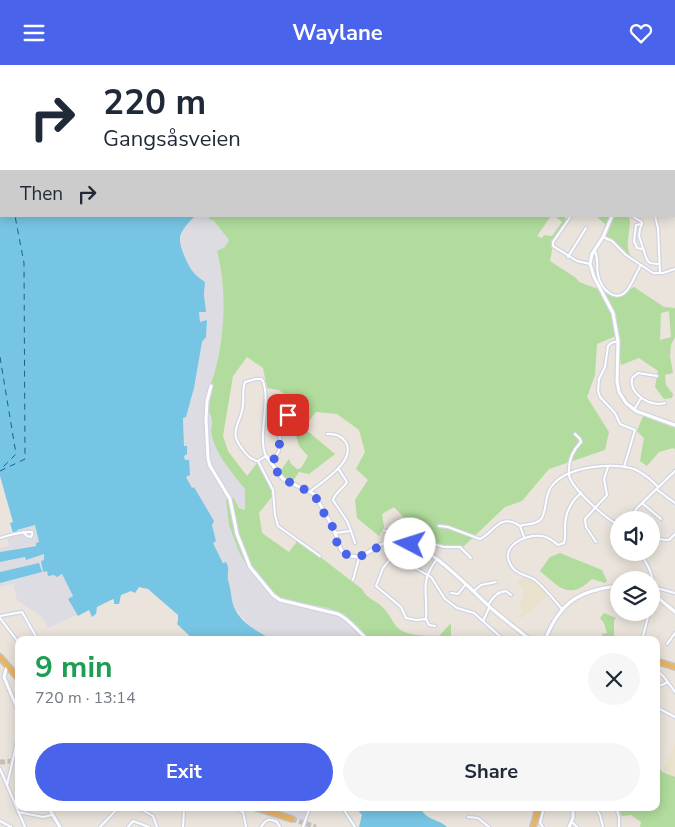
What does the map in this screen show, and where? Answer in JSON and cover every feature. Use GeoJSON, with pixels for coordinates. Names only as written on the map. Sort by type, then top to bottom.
{"type":"FeatureCollection","features":[{"type":"Feature","properties":{"kind":"highway"},"geometry":{"type":"LineString","coordinates":[[0,657],[15,675]]}},
{"type":"Feature","properties":{"kind":"highway"},"geometry":{"type":"LineString","coordinates":[[660,661],[675,667]]}},
{"type":"Feature","properties":{"kind":"highway"},"geometry":{"type":"LineString","coordinates":[[660,662],[675,667]]}},
{"type":"Feature","properties":{"kind":"highway"},"geometry":{"type":"LineString","coordinates":[[267,811],[292,819]]}},
{"type":"Feature","properties":{"kind":"highway"},"geometry":{"type":"LineString","coordinates":[[534,827],[537,811]]}},
{"type":"Feature","properties":{"kind":"street"},"geometry":{"type":"LineString","coordinates":[[675,193],[675,210]]}},
{"type":"Feature","properties":{"kind":"street"},"geometry":{"type":"LineString","coordinates":[[571,217],[553,243],[553,246],[568,257],[590,264]]}},
{"type":"Feature","properties":{"kind":"street"},"geometry":{"type":"LineString","coordinates":[[612,217],[603,237],[594,251],[590,264],[594,277],[612,310],[618,341],[618,388],[624,401],[634,410],[647,417],[675,425]]}},
{"type":"Feature","properties":{"kind":"street"},"geometry":{"type":"LineString","coordinates":[[634,217],[642,222],[642,224]]}},
{"type":"Feature","properties":{"kind":"street"},"geometry":{"type":"LineString","coordinates":[[655,217],[658,227],[658,264],[660,273]]}},
{"type":"Feature","properties":{"kind":"street"},"geometry":{"type":"LineString","coordinates":[[642,224],[636,225],[634,241],[637,248],[642,249]]}},
{"type":"Feature","properties":{"kind":"street"},"geometry":{"type":"LineString","coordinates":[[642,224],[640,229],[642,249],[648,261],[658,264]]}},
{"type":"Feature","properties":{"kind":"street"},"geometry":{"type":"LineString","coordinates":[[568,257],[586,228]]}},
{"type":"Feature","properties":{"kind":"street"},"geometry":{"type":"LineString","coordinates":[[603,237],[612,241],[623,253],[653,273],[675,269]]}},
{"type":"Feature","properties":{"kind":"street"},"geometry":{"type":"LineString","coordinates":[[594,251],[597,257],[598,276],[607,292],[612,296],[617,296],[627,291],[641,265]]}},
{"type":"Feature","properties":{"kind":"street"},"geometry":{"type":"LineString","coordinates":[[618,341],[608,346],[605,367],[598,384],[598,393],[615,413],[620,425],[635,430],[624,467]]}},
{"type":"Feature","properties":{"kind":"street"},"geometry":{"type":"LineString","coordinates":[[657,376],[638,373],[632,378],[632,387],[640,398],[657,405],[665,403]]}},
{"type":"Feature","properties":{"kind":"street"},"geometry":{"type":"LineString","coordinates":[[320,556],[278,526],[273,490],[258,461],[251,459],[238,443],[235,432],[242,412],[245,382],[256,379],[263,381],[265,409],[263,445],[266,456],[283,479],[310,491],[331,522],[341,550],[350,556],[359,557],[389,541],[398,540],[410,544],[436,559],[526,636]]}},
{"type":"Feature","properties":{"kind":"street"},"geometry":{"type":"LineString","coordinates":[[210,385],[207,397],[206,419],[208,458],[210,466],[230,499],[237,534],[250,567],[278,598],[338,613],[364,636]]}},
{"type":"Feature","properties":{"kind":"street"},"geometry":{"type":"LineString","coordinates":[[634,410],[640,398]]}},
{"type":"Feature","properties":{"kind":"street"},"geometry":{"type":"LineString","coordinates":[[271,464],[279,451],[281,421],[291,411],[278,400]]}},
{"type":"Feature","properties":{"kind":"street"},"geometry":{"type":"LineString","coordinates":[[310,491],[347,459],[347,444],[339,436],[328,434]]}},
{"type":"Feature","properties":{"kind":"street"},"geometry":{"type":"LineString","coordinates":[[575,434],[580,439],[580,443],[572,456],[570,479],[595,508],[610,520]]}},
{"type":"Feature","properties":{"kind":"street"},"geometry":{"type":"LineString","coordinates":[[258,461],[266,456]]}},
{"type":"Feature","properties":{"kind":"street"},"geometry":{"type":"LineString","coordinates":[[596,542],[585,524],[586,517],[607,495],[604,479],[608,467]]}},
{"type":"Feature","properties":{"kind":"street"},"geometry":{"type":"LineString","coordinates":[[438,527],[448,527],[480,539],[501,523],[511,522],[520,526],[522,524],[532,524],[543,516],[546,497],[551,487],[558,480],[581,469],[624,467],[644,474],[675,503]]}},
{"type":"Feature","properties":{"kind":"street"},"geometry":{"type":"LineString","coordinates":[[338,468],[347,482],[337,492],[333,500],[347,521],[355,543]]}},
{"type":"Feature","properties":{"kind":"street"},"geometry":{"type":"LineString","coordinates":[[635,511],[675,471]]}},
{"type":"Feature","properties":{"kind":"street"},"geometry":{"type":"LineString","coordinates":[[562,609],[536,581],[516,571],[511,566],[509,558],[510,549],[517,541],[524,537],[543,536],[560,545],[565,540],[567,511],[572,501],[581,493]]}},
{"type":"Feature","properties":{"kind":"street"},"geometry":{"type":"LineString","coordinates":[[642,503],[661,519]]}},
{"type":"Feature","properties":{"kind":"street"},"geometry":{"type":"LineString","coordinates":[[520,526],[524,537]]}},
{"type":"Feature","properties":{"kind":"street"},"geometry":{"type":"LineString","coordinates":[[384,531],[396,529],[414,532],[433,544],[444,547],[460,547],[471,558]]}},
{"type":"Feature","properties":{"kind":"street"},"geometry":{"type":"LineString","coordinates":[[335,533],[351,531]]}},
{"type":"Feature","properties":{"kind":"street"},"geometry":{"type":"LineString","coordinates":[[0,538],[23,532]]}},
{"type":"Feature","properties":{"kind":"street"},"geometry":{"type":"LineString","coordinates":[[410,544],[414,532]]}},
{"type":"Feature","properties":{"kind":"street"},"geometry":{"type":"LineString","coordinates":[[660,540],[670,540],[675,534]]}},
{"type":"Feature","properties":{"kind":"street"},"geometry":{"type":"LineString","coordinates":[[427,553],[433,544]]}},
{"type":"Feature","properties":{"kind":"street"},"geometry":{"type":"LineString","coordinates":[[426,619],[406,618],[402,607],[376,586],[383,568],[396,552],[434,580],[439,591],[452,605],[471,611],[500,636]]}},
{"type":"Feature","properties":{"kind":"street"},"geometry":{"type":"LineString","coordinates":[[353,580],[358,568],[359,557]]}},
{"type":"Feature","properties":{"kind":"street"},"geometry":{"type":"LineString","coordinates":[[435,627],[429,625],[426,619],[427,601],[425,593],[427,575],[436,559]]}},
{"type":"Feature","properties":{"kind":"street"},"geometry":{"type":"LineString","coordinates":[[474,591],[481,585],[496,582]]}},
{"type":"Feature","properties":{"kind":"street"},"geometry":{"type":"LineString","coordinates":[[452,593],[458,594],[466,584]]}},
{"type":"Feature","properties":{"kind":"street"},"geometry":{"type":"LineString","coordinates":[[547,636],[562,609],[580,595],[610,588]]}},
{"type":"Feature","properties":{"kind":"street"},"geometry":{"type":"LineString","coordinates":[[660,590],[675,593]]}},
{"type":"Feature","properties":{"kind":"street"},"geometry":{"type":"LineString","coordinates":[[483,621],[495,595],[506,591],[511,595]]}},
{"type":"Feature","properties":{"kind":"street"},"geometry":{"type":"LineString","coordinates":[[660,597],[675,612]]}},
{"type":"Feature","properties":{"kind":"street"},"geometry":{"type":"LineString","coordinates":[[15,638],[0,617],[22,612],[36,636]]}},
{"type":"Feature","properties":{"kind":"street"},"geometry":{"type":"LineString","coordinates":[[643,636],[647,621]]}},
{"type":"Feature","properties":{"kind":"street"},"geometry":{"type":"LineString","coordinates":[[667,644],[675,633]]}},
{"type":"Feature","properties":{"kind":"street"},"geometry":{"type":"LineString","coordinates":[[4,677],[9,669]]}},
{"type":"Feature","properties":{"kind":"street"},"geometry":{"type":"LineString","coordinates":[[4,677],[9,669]]}},
{"type":"Feature","properties":{"kind":"street"},"geometry":{"type":"LineString","coordinates":[[660,673],[675,691]]}},
{"type":"Feature","properties":{"kind":"street"},"geometry":{"type":"LineString","coordinates":[[4,677],[15,703]]}},
{"type":"Feature","properties":{"kind":"street"},"geometry":{"type":"LineString","coordinates":[[660,685],[668,682]]}},
{"type":"Feature","properties":{"kind":"street"},"geometry":{"type":"LineString","coordinates":[[660,709],[675,717]]}},
{"type":"Feature","properties":{"kind":"street"},"geometry":{"type":"LineString","coordinates":[[7,785],[15,750]]}},
{"type":"Feature","properties":{"kind":"street"},"geometry":{"type":"LineString","coordinates":[[0,769],[15,804]]}},
{"type":"Feature","properties":{"kind":"street"},"geometry":{"type":"LineString","coordinates":[[0,780],[4,779]]}},
{"type":"Feature","properties":{"kind":"street"},"geometry":{"type":"LineString","coordinates":[[18,811],[43,817],[52,815]]}},
{"type":"Feature","properties":{"kind":"street"},"geometry":{"type":"LineString","coordinates":[[18,811],[25,827]]}},
{"type":"Feature","properties":{"kind":"street"},"geometry":{"type":"LineString","coordinates":[[50,811],[60,827]]}},
{"type":"Feature","properties":{"kind":"street"},"geometry":{"type":"LineString","coordinates":[[100,827],[115,811]]}},
{"type":"Feature","properties":{"kind":"street"},"geometry":{"type":"LineString","coordinates":[[144,811],[153,816],[157,827]]}},
{"type":"Feature","properties":{"kind":"street"},"geometry":{"type":"LineString","coordinates":[[183,827],[184,811]]}},
{"type":"Feature","properties":{"kind":"street"},"geometry":{"type":"LineString","coordinates":[[241,811],[243,812],[246,827]]}},
{"type":"Feature","properties":{"kind":"street"},"geometry":{"type":"LineString","coordinates":[[303,827],[309,811]]}},
{"type":"Feature","properties":{"kind":"street"},"geometry":{"type":"LineString","coordinates":[[345,811],[355,827]]}},
{"type":"Feature","properties":{"kind":"street"},"geometry":{"type":"LineString","coordinates":[[543,811],[540,823],[543,827]]}},
{"type":"Feature","properties":{"kind":"street"},"geometry":{"type":"LineString","coordinates":[[569,827],[572,822],[573,811]]}},
{"type":"Feature","properties":{"kind":"street"},"geometry":{"type":"LineString","coordinates":[[598,811],[603,827]]}},
{"type":"Feature","properties":{"kind":"street"},"geometry":{"type":"LineString","coordinates":[[617,811],[619,827]]}},
{"type":"Feature","properties":{"kind":"street"},"geometry":{"type":"LineString","coordinates":[[468,817],[478,818],[489,827]]}},
{"type":"Feature","properties":{"kind":"street"},"geometry":{"type":"LineString","coordinates":[[261,827],[265,820],[269,819],[277,822],[280,827]]}},
{"type":"Feature","properties":{"kind":"street"},"geometry":{"type":"LineString","coordinates":[[0,821],[11,827]]}},
{"type":"Feature","properties":{"kind":"street"},"geometry":{"type":"LineString","coordinates":[[128,827],[133,821],[149,827]]}},
{"type":"Feature","properties":{"kind":"street"},"geometry":{"type":"LineString","coordinates":[[572,822],[577,827]]}},
{"type":"Feature","properties":{"kind":"shaded area"},"geometry":{"type":"Polygon","coordinates":[[[194,217],[209,217],[229,240],[225,247],[217,251],[224,301],[224,323],[215,371],[207,396],[208,414],[212,421],[211,430],[216,447],[231,471],[245,488],[245,510],[226,500],[229,525],[249,569],[273,593],[282,599],[328,608],[344,615],[367,636],[265,636],[251,628],[234,607],[227,576],[229,571],[213,543],[216,541],[212,523],[194,487],[192,488],[186,477],[189,460],[185,460],[184,456],[187,454],[187,446],[184,446],[183,418],[186,417],[194,388],[202,342],[206,337],[207,323],[200,322],[199,312],[205,312],[204,295],[206,288],[190,269],[179,243],[183,229],[194,217]]]}},
{"type":"Feature","properties":{"kind":"shaded area"},"geometry":{"type":"Polygon","coordinates":[[[35,525],[39,543],[0,552],[0,548],[9,546],[7,535],[17,532],[16,530],[35,525]]]}},
{"type":"Feature","properties":{"kind":"shaded area"},"geometry":{"type":"Polygon","coordinates":[[[44,554],[47,571],[57,576],[62,574],[73,597],[68,599],[77,615],[48,628],[42,617],[17,600],[13,584],[0,587],[0,561],[25,557],[26,560],[44,554]]]}},
{"type":"Feature","properties":{"kind":"shaded area"},"geometry":{"type":"Polygon","coordinates":[[[524,577],[535,581],[547,595],[529,614],[526,613],[522,618],[518,618],[513,613],[519,616],[522,612],[520,602],[524,590],[517,582],[524,577]]]}},
{"type":"Feature","properties":{"kind":"shaded area"},"geometry":{"type":"Polygon","coordinates":[[[675,742],[675,778],[662,773],[675,742]]]}},
{"type":"Feature","properties":{"kind":"shaded area"},"geometry":{"type":"Polygon","coordinates":[[[277,811],[309,811],[305,822],[277,811]]]}},
{"type":"Feature","properties":{"kind":"green space"},"geometry":{"type":"Polygon","coordinates":[[[209,217],[550,217],[537,236],[542,238],[544,235],[552,236],[562,222],[556,217],[564,217],[567,222],[554,239],[550,261],[579,282],[617,296],[634,287],[664,307],[675,308],[675,337],[671,345],[670,356],[673,373],[665,375],[666,385],[673,394],[672,398],[664,399],[655,387],[658,371],[639,358],[621,365],[616,336],[597,344],[595,375],[587,397],[609,432],[605,450],[549,469],[522,501],[505,507],[463,547],[439,547],[416,531],[394,507],[382,514],[384,527],[379,536],[357,518],[355,500],[368,480],[356,469],[365,452],[359,430],[337,414],[316,412],[304,428],[335,454],[309,474],[299,472],[291,484],[278,474],[289,459],[291,464],[297,469],[301,468],[308,456],[299,446],[293,425],[304,410],[279,390],[267,388],[263,368],[247,357],[233,376],[223,436],[228,451],[247,476],[257,463],[274,494],[259,513],[262,533],[289,552],[298,540],[379,604],[400,630],[416,635],[439,636],[367,636],[344,615],[328,608],[282,599],[249,569],[239,552],[229,525],[226,500],[233,497],[239,508],[245,510],[245,489],[215,446],[211,430],[212,422],[207,404],[223,326],[222,281],[217,251],[225,247],[229,240],[214,221],[209,219],[209,217]],[[669,311],[661,313],[660,340],[671,337],[669,311]]]}},
{"type":"Feature","properties":{"kind":"green space"},"geometry":{"type":"Polygon","coordinates":[[[597,217],[629,217],[628,247],[632,257],[627,256],[614,243],[602,237],[605,231],[605,224],[597,217]]]}},
{"type":"Feature","properties":{"kind":"green space"},"geometry":{"type":"Polygon","coordinates":[[[643,416],[675,428],[675,449],[659,452],[647,466],[640,461],[644,438],[637,431],[643,416]]]}},
{"type":"Feature","properties":{"kind":"green space"},"geometry":{"type":"Polygon","coordinates":[[[560,553],[602,570],[607,581],[605,583],[592,579],[577,589],[564,589],[540,571],[550,557],[560,553]]]}},
{"type":"Feature","properties":{"kind":"green space"},"geometry":{"type":"Polygon","coordinates":[[[604,613],[610,616],[610,621],[614,621],[614,636],[603,636],[602,634],[607,633],[604,623],[600,618],[604,613]]]}},
{"type":"Feature","properties":{"kind":"green space"},"geometry":{"type":"Polygon","coordinates":[[[451,623],[451,636],[439,636],[451,623]]]}},
{"type":"Feature","properties":{"kind":"green space"},"geometry":{"type":"Polygon","coordinates":[[[660,768],[662,772],[675,777],[675,827],[640,827],[641,822],[631,815],[622,816],[619,811],[660,811],[660,768]]]}},
{"type":"Feature","properties":{"kind":"water"},"geometry":{"type":"Polygon","coordinates":[[[0,217],[194,217],[181,233],[180,242],[191,269],[205,282],[206,312],[199,312],[200,322],[207,320],[206,337],[202,342],[194,388],[186,417],[183,418],[184,446],[187,446],[187,454],[184,456],[185,460],[189,460],[190,475],[186,477],[214,521],[212,525],[216,541],[213,543],[223,563],[226,562],[227,564],[228,580],[237,613],[250,627],[265,636],[190,636],[177,624],[178,615],[148,589],[139,587],[135,593],[131,591],[121,595],[119,604],[114,604],[113,599],[97,607],[96,614],[92,617],[89,610],[78,616],[68,599],[73,596],[62,574],[57,577],[54,575],[48,576],[47,571],[43,572],[41,561],[44,560],[44,554],[26,560],[25,557],[0,562],[0,552],[36,546],[36,543],[39,542],[35,525],[13,533],[10,523],[13,522],[0,476],[0,217]]]}},
{"type":"Feature","properties":{"kind":"water"},"geometry":{"type":"Polygon","coordinates":[[[39,563],[42,572],[0,583],[0,572],[39,563]]]}},
{"type":"Feature","properties":{"kind":"water"},"geometry":{"type":"Polygon","coordinates":[[[359,811],[422,811],[447,827],[359,827],[362,815],[359,811]]]}},
{"type":"Feature","properties":{"kind":"ferry route"},"geometry":{"type":"LineString","coordinates":[[0,471],[25,459],[24,263],[15,217]]}},
{"type":"Feature","properties":{"kind":"ferry route"},"geometry":{"type":"LineString","coordinates":[[0,357],[16,454],[0,470]]}},
{"type":"Feature","properties":{"kind":"tunnel"},"geometry":{"type":"LineString","coordinates":[[0,762],[15,761]]}},
{"type":"Feature","properties":{"kind":"tunnel"},"geometry":{"type":"LineString","coordinates":[[292,819],[316,827]]}},
{"type":"Feature","properties":{"kind":"route"},"geometry":{"type":"LineString","coordinates":[[288,415],[281,421],[279,451],[276,459],[271,464],[283,479],[314,494],[326,517],[331,522],[341,550],[350,556],[359,557],[392,540],[410,544]]}}]}
